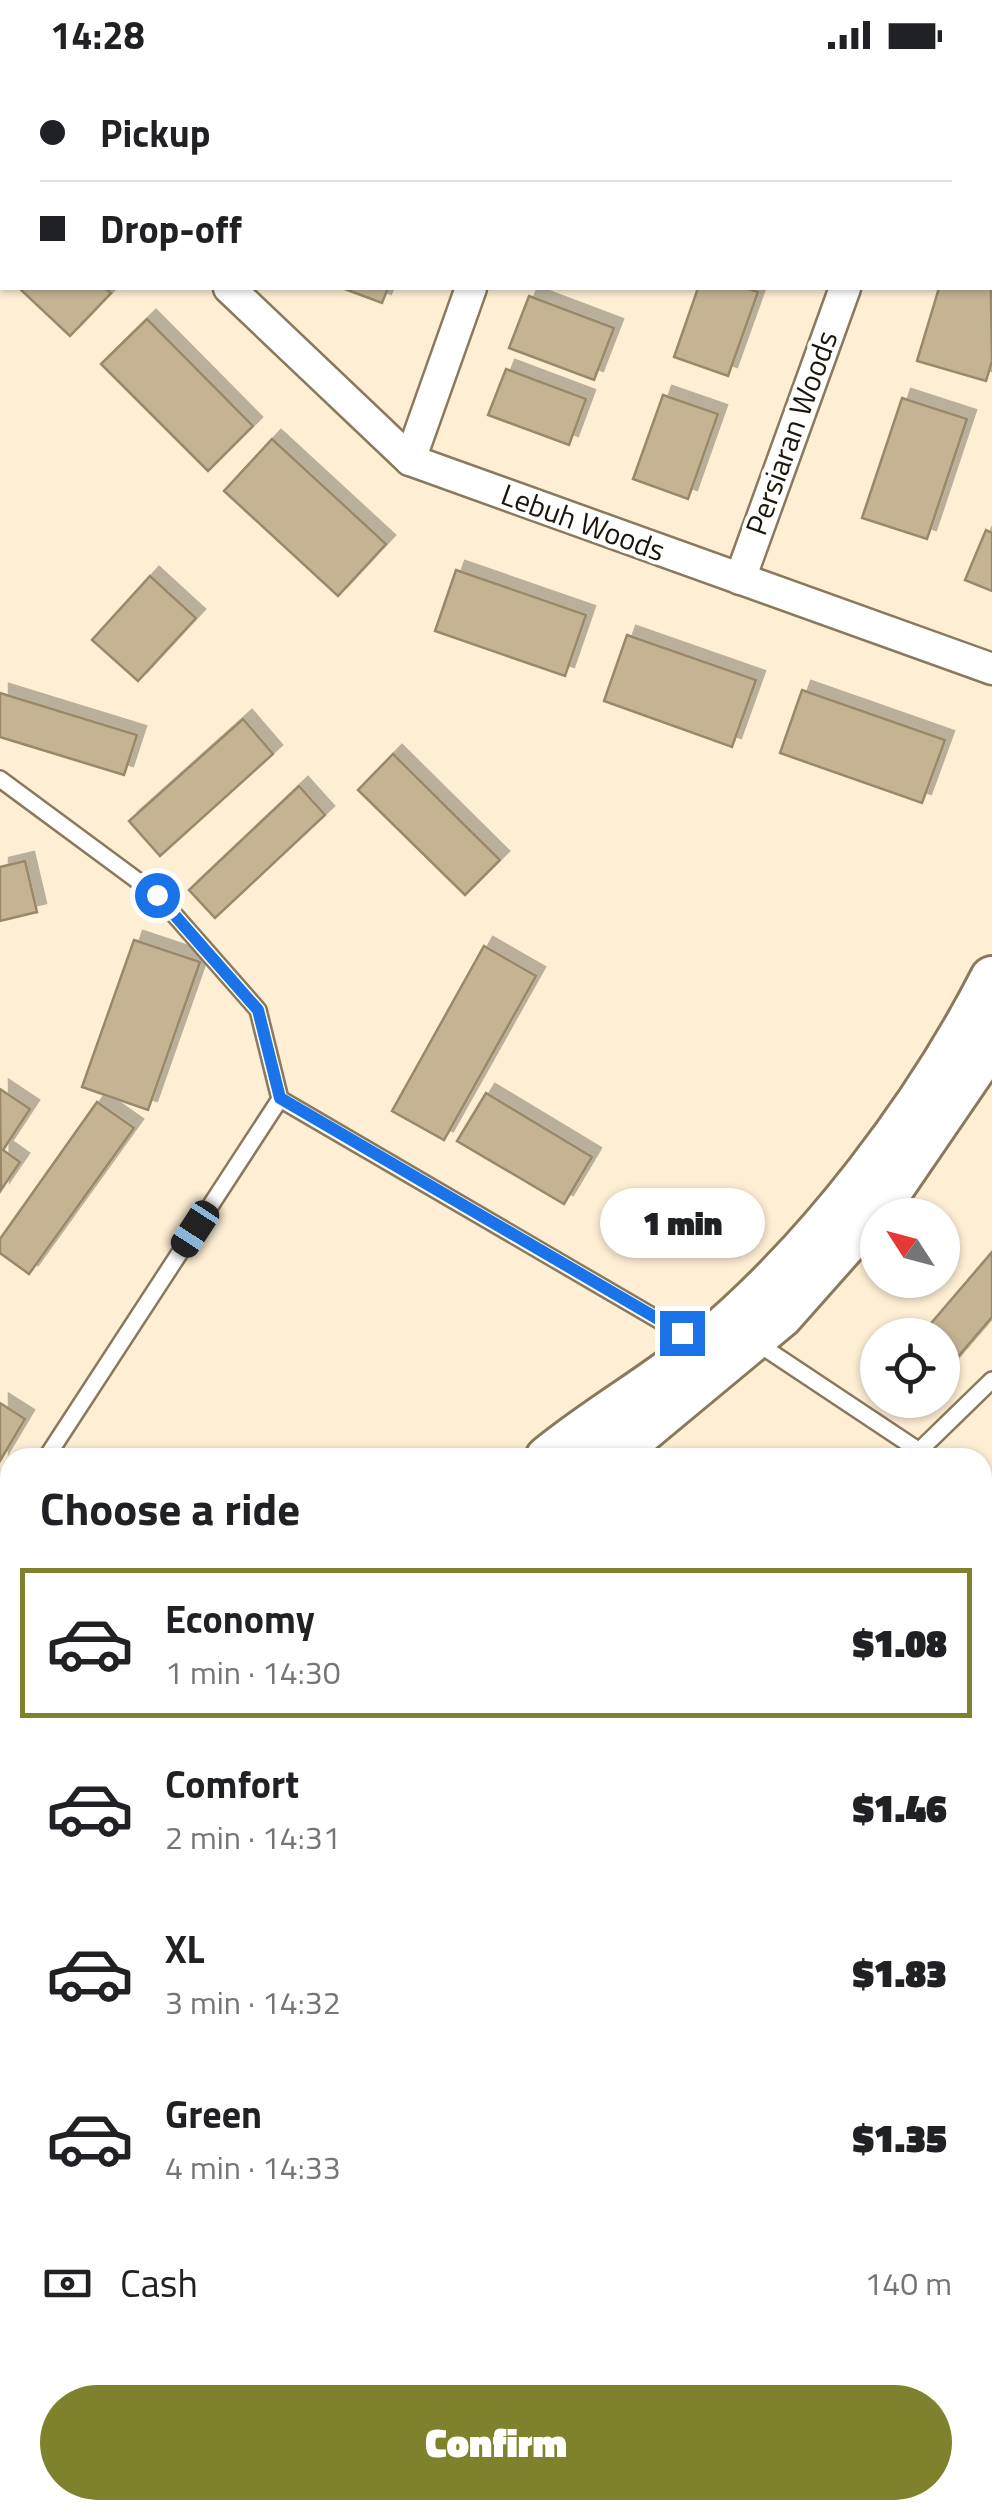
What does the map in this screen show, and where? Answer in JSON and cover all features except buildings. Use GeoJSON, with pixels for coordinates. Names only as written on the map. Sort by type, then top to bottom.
{"type":"FeatureCollection","features":[{"type":"Feature","properties":{"kind":"main road"},"geometry":{"type":"LineString","coordinates":[[563,1448],[728,1344],[768,1286],[851,1189],[960,1036],[992,978]]}},
{"type":"Feature","properties":{"kind":"main road"},"geometry":{"type":"LineString","coordinates":[[620,1448],[884,1200],[992,1042]]}},
{"type":"Feature","properties":{"kind":"street","name":"Lebuh Woods"},"geometry":{"type":"LineString","coordinates":[[231,290],[410,460],[992,669]]}},
{"type":"Feature","properties":{"kind":"street"},"geometry":{"type":"LineString","coordinates":[[410,460],[471,290]]}},
{"type":"Feature","properties":{"kind":"street","name":"Persiaran Woods"},"geometry":{"type":"LineString","coordinates":[[740,579],[843,290]]}},
{"type":"Feature","properties":{"kind":"lane"},"geometry":{"type":"LineString","coordinates":[[0,779],[157,895],[195,938],[258,1010],[280,1098],[52,1448]]}},
{"type":"Feature","properties":{"kind":"lane"},"geometry":{"type":"LineString","coordinates":[[280,1098],[914,1448]]}},
{"type":"Feature","properties":{"kind":"lane"},"geometry":{"type":"LineString","coordinates":[[930,1448],[992,1380]]}},
{"type":"Feature","properties":{"kind":"route"},"geometry":{"type":"LineString","coordinates":[[157,895],[258,1010],[280,1098],[682,1333]]}}]}
